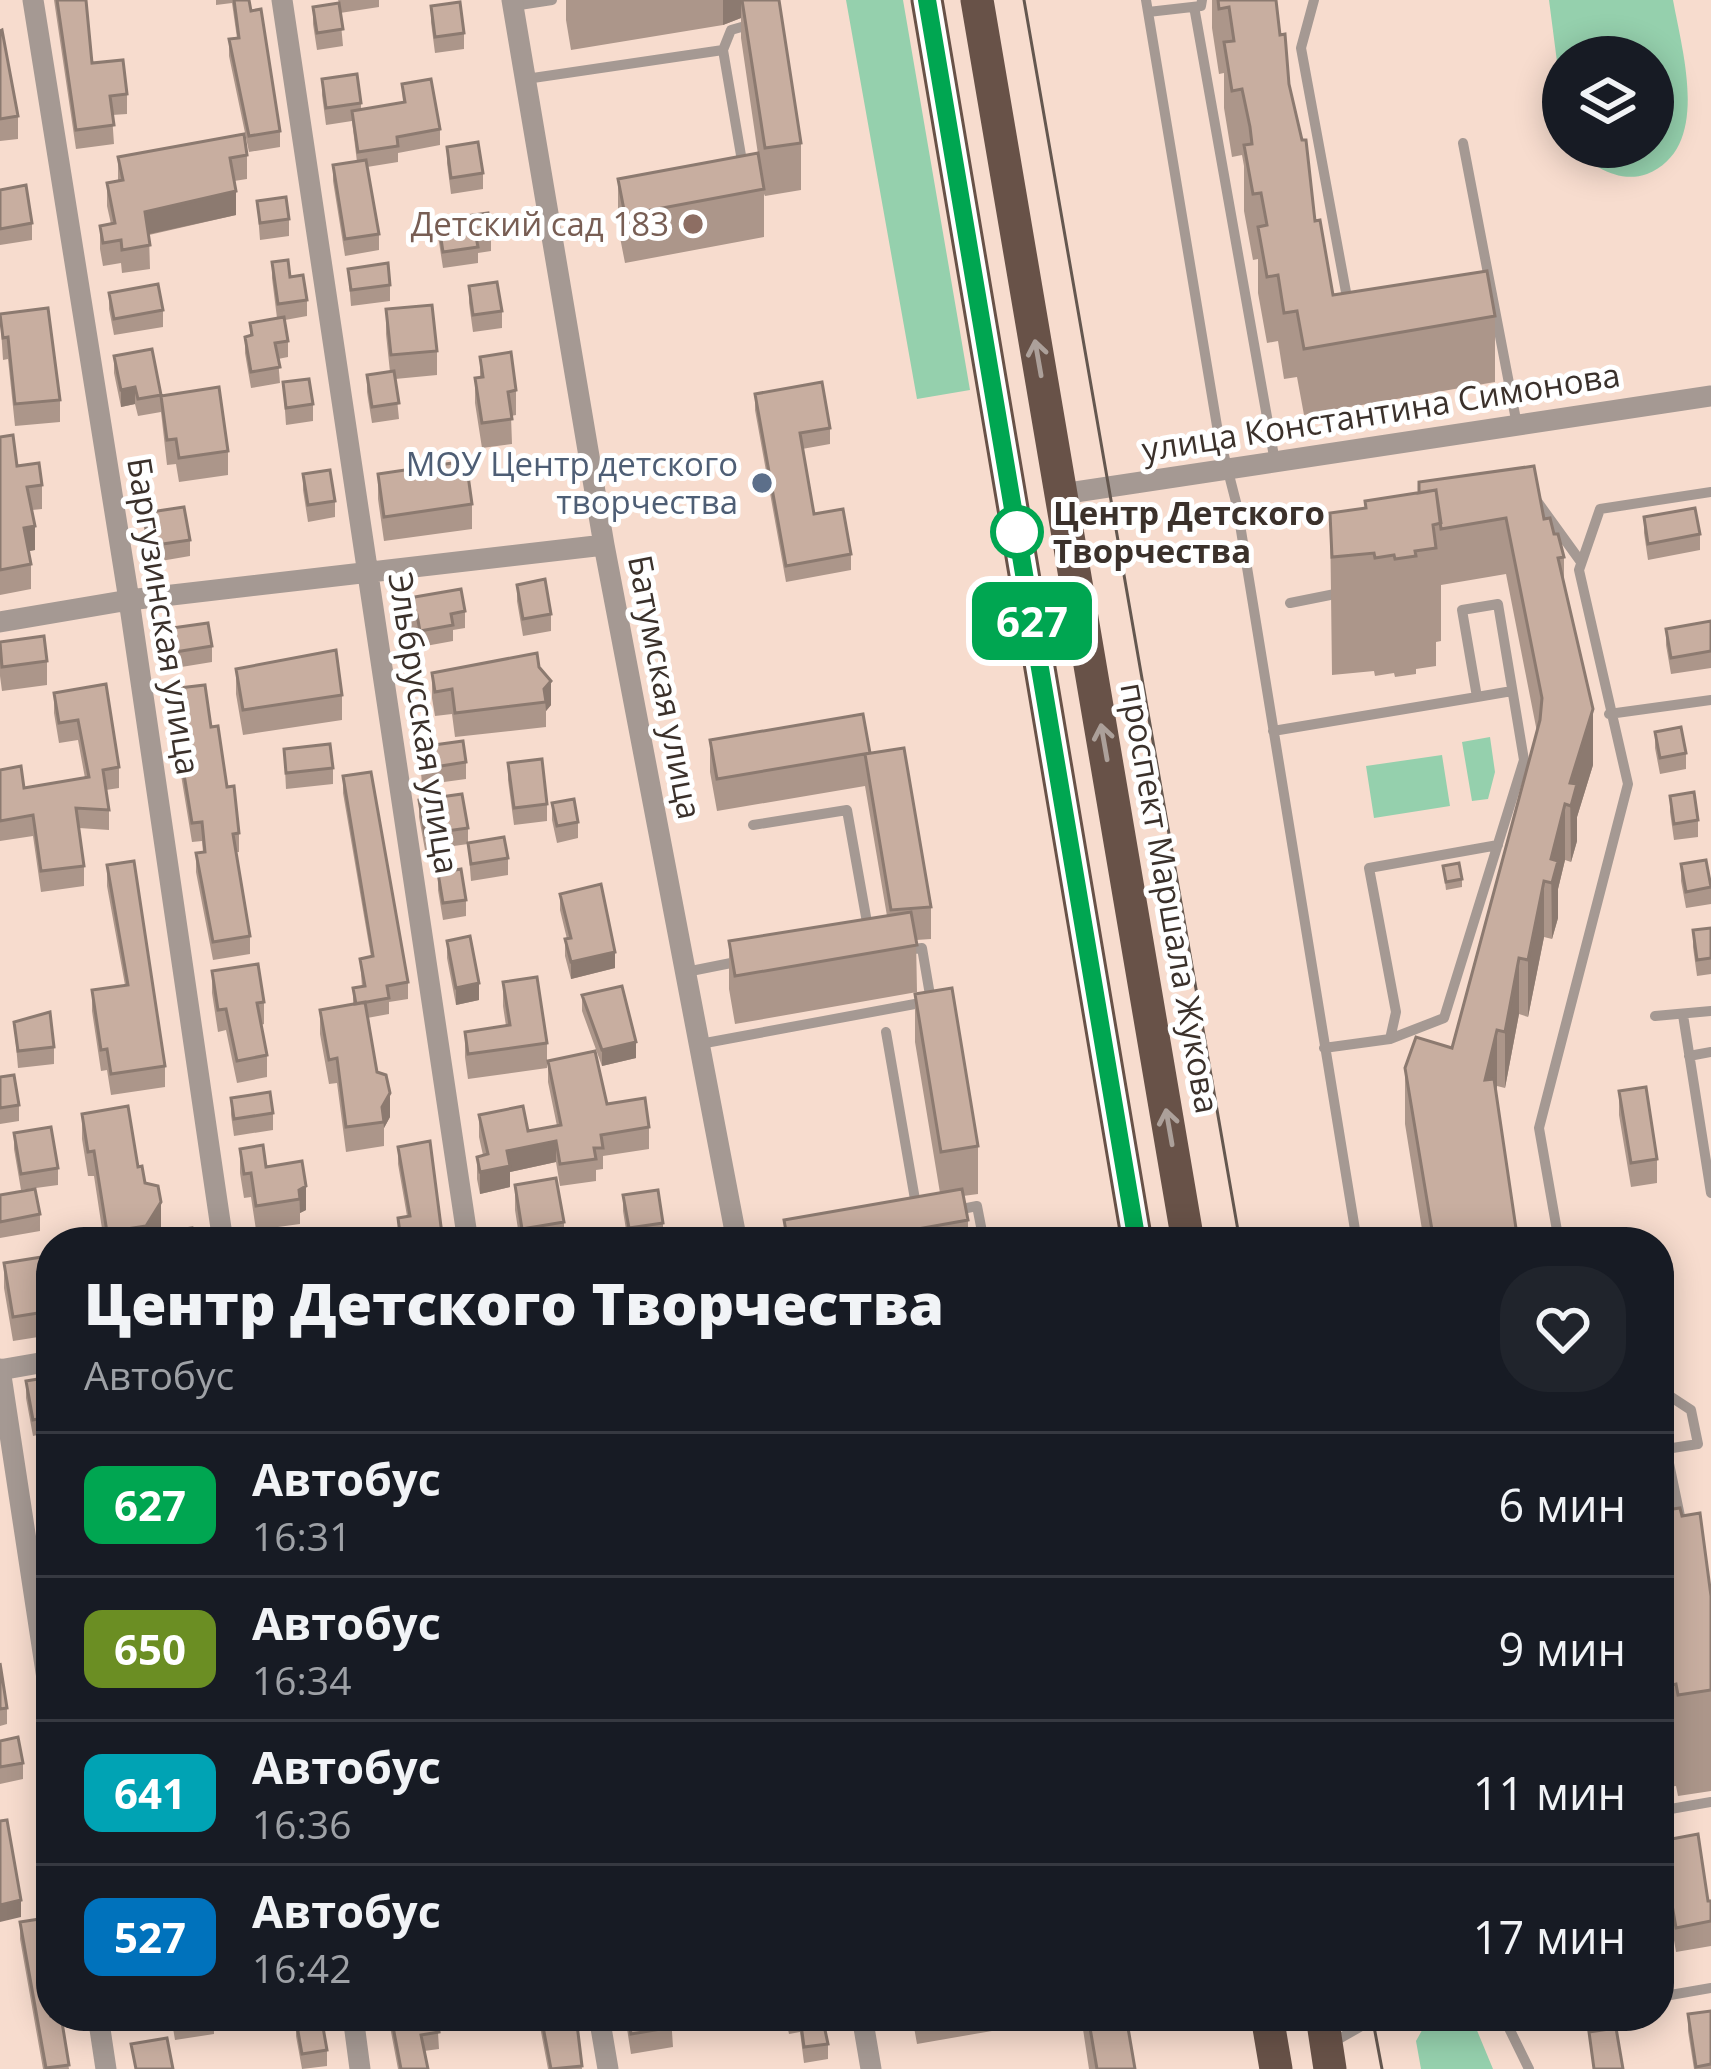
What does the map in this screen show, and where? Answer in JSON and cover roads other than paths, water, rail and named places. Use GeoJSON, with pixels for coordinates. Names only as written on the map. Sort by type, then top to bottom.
{"type":"FeatureCollection","features":[{"type":"Feature","properties":{"kind":"highway"},"geometry":{"type":"LineString","coordinates":[[927,0],[1134,1227]]}},
{"type":"Feature","properties":{"kind":"highway","name":"проспект Маршала Жукова"},"geometry":{"type":"LineString","coordinates":[[976,0],[1186,1227]]}},
{"type":"Feature","properties":{"kind":"highway"},"geometry":{"type":"LineString","coordinates":[[1270,2031],[1276,2069]]}},
{"type":"Feature","properties":{"kind":"street","name":"Баргузинская улица"},"geometry":{"type":"LineString","coordinates":[[33,0],[129,600],[221,1227]]}},
{"type":"Feature","properties":{"kind":"street","name":"Эльбрусская улица"},"geometry":{"type":"LineString","coordinates":[[282,0],[466,1227]]}},
{"type":"Feature","properties":{"kind":"street","name":"Батумская улица"},"geometry":{"type":"LineString","coordinates":[[513,3],[604,545],[734,1227]]}},
{"type":"Feature","properties":{"kind":"street","name":"улица Константина Симонова"},"geometry":{"type":"LineString","coordinates":[[1061,494],[1711,397]]}},
{"type":"Feature","properties":{"kind":"street"},"geometry":{"type":"LineString","coordinates":[[0,622],[129,600],[604,545]]}},
{"type":"Feature","properties":{"kind":"street"},"geometry":{"type":"LineString","coordinates":[[36,1364],[0,1370],[36,1606]]}},
{"type":"Feature","properties":{"kind":"street"},"geometry":{"type":"LineString","coordinates":[[100,2031],[106,2069]]}},
{"type":"Feature","properties":{"kind":"street"},"geometry":{"type":"LineString","coordinates":[[355,2031],[360,2069]]}},
{"type":"Feature","properties":{"kind":"street"},"geometry":{"type":"LineString","coordinates":[[602,2031],[608,2069]]}},
{"type":"Feature","properties":{"kind":"street"},"geometry":{"type":"LineString","coordinates":[[865,2031],[871,2069]]}},
{"type":"Feature","properties":{"kind":"lane"},"geometry":{"type":"LineString","coordinates":[[513,3],[552,0]]}},
{"type":"Feature","properties":{"kind":"lane"},"geometry":{"type":"LineString","coordinates":[[1202,0],[1201,5],[1146,6],[1354,1227]]}},
{"type":"Feature","properties":{"kind":"lane"},"geometry":{"type":"LineString","coordinates":[[1313,0],[1301,48],[1352,324]]}},
{"type":"Feature","properties":{"kind":"lane"},"geometry":{"type":"LineString","coordinates":[[1195,12],[1274,461]]}},
{"type":"Feature","properties":{"kind":"lane"},"geometry":{"type":"LineString","coordinates":[[744,177],[723,50],[731,30],[764,20]]}},
{"type":"Feature","properties":{"kind":"lane"},"geometry":{"type":"LineString","coordinates":[[526,79],[723,50]]}},
{"type":"Feature","properties":{"kind":"lane"},"geometry":{"type":"LineString","coordinates":[[1463,143],[1517,425]]}},
{"type":"Feature","properties":{"kind":"lane"},"geometry":{"type":"LineString","coordinates":[[1469,302],[1492,297]]}},
{"type":"Feature","properties":{"kind":"lane"},"geometry":{"type":"LineString","coordinates":[[1529,491],[1581,562],[1609,714],[1628,784],[1539,1128],[1556,1227]]}},
{"type":"Feature","properties":{"kind":"lane"},"geometry":{"type":"LineString","coordinates":[[1581,562],[1600,509],[1711,492]]}},
{"type":"Feature","properties":{"kind":"lane"},"geometry":{"type":"LineString","coordinates":[[1290,603],[1357,590]]}},
{"type":"Feature","properties":{"kind":"lane"},"geometry":{"type":"LineString","coordinates":[[1324,1048],[1390,1039],[1444,1018],[1524,760],[1498,604],[1462,610],[1477,697]]}},
{"type":"Feature","properties":{"kind":"lane"},"geometry":{"type":"LineString","coordinates":[[1273,730],[1512,691]]}},
{"type":"Feature","properties":{"kind":"lane"},"geometry":{"type":"LineString","coordinates":[[1609,714],[1711,700]]}},
{"type":"Feature","properties":{"kind":"lane"},"geometry":{"type":"LineString","coordinates":[[753,825],[847,810],[869,936],[846,940]]}},
{"type":"Feature","properties":{"kind":"lane"},"geometry":{"type":"LineString","coordinates":[[1390,1039],[1396,1012],[1369,868],[1498,845]]}},
{"type":"Feature","properties":{"kind":"lane"},"geometry":{"type":"LineString","coordinates":[[699,1045],[931,1001],[922,948],[889,952]]}},
{"type":"Feature","properties":{"kind":"lane"},"geometry":{"type":"LineString","coordinates":[[686,972],[754,958]]}},
{"type":"Feature","properties":{"kind":"lane"},"geometry":{"type":"LineString","coordinates":[[1655,1016],[1711,1011]]}},
{"type":"Feature","properties":{"kind":"lane"},"geometry":{"type":"LineString","coordinates":[[1682,1015],[1711,1193]]}},
{"type":"Feature","properties":{"kind":"lane"},"geometry":{"type":"LineString","coordinates":[[886,1032],[918,1217]]}},
{"type":"Feature","properties":{"kind":"lane"},"geometry":{"type":"LineString","coordinates":[[1689,1056],[1711,1052]]}},
{"type":"Feature","properties":{"kind":"lane"},"geometry":{"type":"LineString","coordinates":[[895,1221],[977,1206],[981,1227]]}},
{"type":"Feature","properties":{"kind":"lane"},"geometry":{"type":"LineString","coordinates":[[1674,1399],[1691,1411],[1698,1444],[1674,1448]]}},
{"type":"Feature","properties":{"kind":"lane"},"geometry":{"type":"LineString","coordinates":[[1674,1487],[1684,1535]]}},
{"type":"Feature","properties":{"kind":"lane"},"geometry":{"type":"LineString","coordinates":[[1674,1808],[1711,1802]]}},
{"type":"Feature","properties":{"kind":"lane"},"geometry":{"type":"LineString","coordinates":[[1674,1994],[1711,1988]]}},
{"type":"Feature","properties":{"kind":"lane"},"geometry":{"type":"LineString","coordinates":[[1511,2031],[1529,2069]]}},
{"type":"Feature","properties":{"kind":"tram line"},"geometry":{"type":"LineString","coordinates":[[1024,0],[1237,1227]]}},
{"type":"Feature","properties":{"kind":"tram line"},"geometry":{"type":"LineString","coordinates":[[1375,2031],[1382,2069]]}},
{"type":"Feature","properties":{"kind":"place","name":"Детский сад 183"},"geometry":{"type":"Point","coordinates":[693,224]}},
{"type":"Feature","properties":{"kind":"place","name":"МОУ Центр детского творчества"},"geometry":{"type":"Point","coordinates":[762,483]}},
{"type":"Feature","properties":{"kind":"place","name":"Центр Детского Творчества"},"geometry":{"type":"Point","coordinates":[1017,532]}}]}
